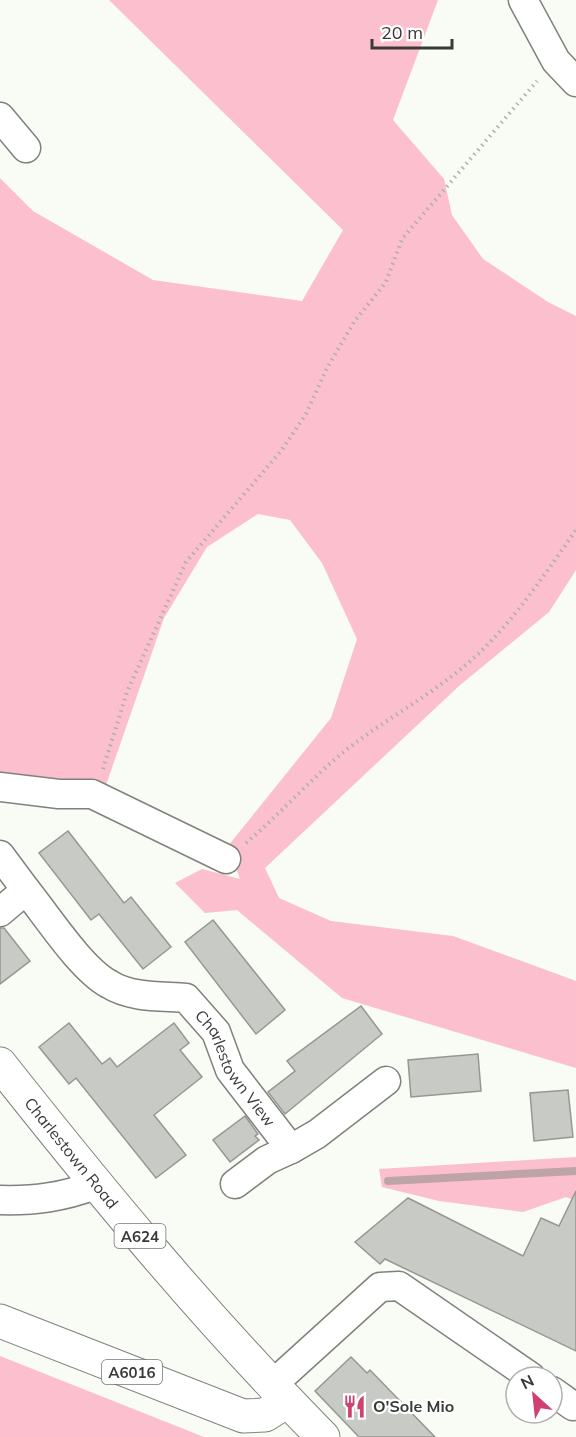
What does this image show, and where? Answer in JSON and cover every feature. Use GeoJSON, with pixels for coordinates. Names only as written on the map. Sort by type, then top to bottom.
{"type":"FeatureCollection","features":[{"type":"Feature","properties":{"kind":"main road","name":"Charlestown Road"},"geometry":{"type":"LineString","coordinates":[[0,1064],[95,1185],[280,1393]]}},
{"type":"Feature","properties":{"kind":"main road","name":"A6016"},"geometry":{"type":"LineString","coordinates":[[0,1321],[243,1416],[265,1415],[280,1393]]}},
{"type":"Feature","properties":{"kind":"main road","name":"A624"},"geometry":{"type":"LineString","coordinates":[[280,1393],[323,1437]]}},
{"type":"Feature","properties":{"kind":"street"},"geometry":{"type":"LineString","coordinates":[[523,0],[556,61],[576,81]]}},
{"type":"Feature","properties":{"kind":"street"},"geometry":{"type":"LineString","coordinates":[[0,117],[26,148]]}},
{"type":"Feature","properties":{"kind":"street"},"geometry":{"type":"LineString","coordinates":[[0,787],[59,794],[92,794],[226,859]]}},
{"type":"Feature","properties":{"kind":"street","name":"Charlestown View"},"geometry":{"type":"LineString","coordinates":[[0,855],[84,962],[108,984],[134,994],[186,998],[216,1032],[231,1070],[291,1149]]}},
{"type":"Feature","properties":{"kind":"street"},"geometry":{"type":"LineString","coordinates":[[0,912],[26,890]]}},
{"type":"Feature","properties":{"kind":"street"},"geometry":{"type":"LineString","coordinates":[[235,1184],[267,1160],[317,1134],[386,1081]]}},
{"type":"Feature","properties":{"kind":"street"},"geometry":{"type":"LineString","coordinates":[[0,1200],[34,1201],[70,1194],[95,1185]]}},
{"type":"Feature","properties":{"kind":"street"},"geometry":{"type":"LineString","coordinates":[[280,1393],[380,1287],[399,1286],[514,1365]]}},
{"type":"Feature","properties":{"kind":"path"},"geometry":{"type":"LineString","coordinates":[[92,794],[113,742],[135,673],[186,562],[280,451],[306,414],[327,368],[354,322],[386,282],[402,238],[428,205],[450,186],[515,104],[556,61]]}},
{"type":"Feature","properties":{"kind":"path"},"geometry":{"type":"LineString","coordinates":[[226,859],[279,816],[339,756],[391,716],[452,676],[490,643],[529,597],[576,530]]}},
{"type":"Feature","properties":{"kind":"shaded area"},"geometry":{"type":"Polygon","coordinates":[[[109,0],[438,0],[393,120],[444,179],[452,215],[483,259],[548,302],[576,316],[576,570],[549,612],[459,686],[265,868],[279,898],[331,921],[453,936],[576,981],[576,1068],[342,998],[237,910],[205,913],[175,883],[202,869],[240,879],[228,846],[331,718],[357,639],[322,563],[290,520],[258,514],[207,547],[164,618],[105,788],[0,780],[0,178],[33,211],[153,280],[302,301],[343,230],[109,0]]]}},
{"type":"Feature","properties":{"kind":"shaded area"},"geometry":{"type":"Polygon","coordinates":[[[576,1157],[576,1201],[566,1197],[523,1212],[439,1201],[382,1187],[379,1169],[576,1157]]]}},
{"type":"Feature","properties":{"kind":"shaded area"},"geometry":{"type":"Polygon","coordinates":[[[0,1356],[204,1437],[0,1437],[0,1356]]]}},
{"type":"Feature","properties":{"kind":"building"},"geometry":{"type":"Polygon","coordinates":[[[68,831],[124,903],[131,897],[171,947],[143,969],[99,914],[91,920],[39,853],[68,831]]]}},
{"type":"Feature","properties":{"kind":"building"},"geometry":{"type":"Polygon","coordinates":[[[213,920],[285,1010],[256,1034],[185,942],[213,920]]]}},
{"type":"Feature","properties":{"kind":"building"},"geometry":{"type":"Polygon","coordinates":[[[0,928],[4,928],[30,961],[0,984],[0,928]]]}},
{"type":"Feature","properties":{"kind":"building"},"geometry":{"type":"Polygon","coordinates":[[[361,1006],[382,1034],[285,1114],[268,1092],[295,1071],[287,1061],[361,1006]]]}},
{"type":"Feature","properties":{"kind":"building"},"geometry":{"type":"Polygon","coordinates":[[[69,1023],[102,1064],[110,1058],[117,1067],[174,1023],[189,1043],[180,1050],[202,1077],[154,1115],[186,1155],[156,1178],[76,1078],[69,1084],[39,1047],[69,1023]]]}},
{"type":"Feature","properties":{"kind":"building"},"geometry":{"type":"Polygon","coordinates":[[[478,1054],[481,1091],[411,1097],[408,1060],[478,1054]]]}},
{"type":"Feature","properties":{"kind":"building"},"geometry":{"type":"Polygon","coordinates":[[[568,1090],[573,1137],[534,1141],[530,1093],[568,1090]]]}},
{"type":"Feature","properties":{"kind":"building"},"geometry":{"type":"Polygon","coordinates":[[[245,1116],[258,1134],[255,1136],[259,1140],[230,1162],[213,1140],[245,1116]]]}},
{"type":"Feature","properties":{"kind":"building"},"geometry":{"type":"Polygon","coordinates":[[[576,1191],[576,1351],[385,1259],[380,1264],[355,1242],[408,1198],[523,1256],[541,1218],[559,1226],[576,1191]]]}},
{"type":"Feature","properties":{"kind":"building"},"geometry":{"type":"Polygon","coordinates":[[[351,1357],[367,1373],[370,1370],[435,1437],[359,1437],[315,1391],[351,1357]]]}},
{"type":"Feature","properties":{"kind":"waterway"},"geometry":{"type":"LineString","coordinates":[[388,1181],[576,1171]]}},
{"type":"Feature","properties":{"kind":"place","name":"O'Sole Mio"},"geometry":{"type":"Point","coordinates":[355,1406]}}]}
